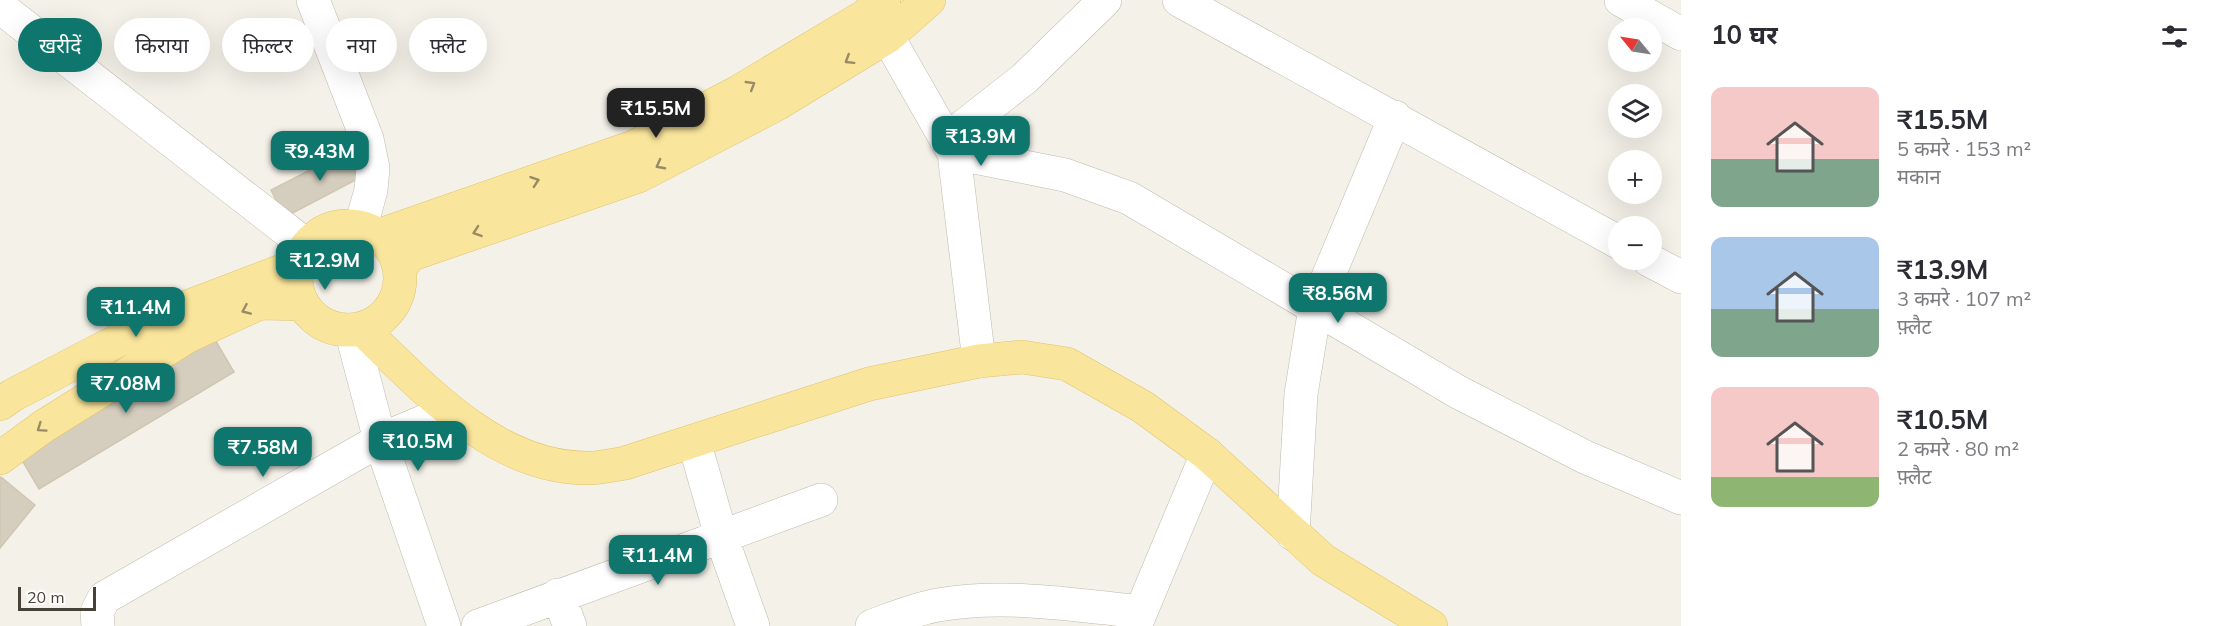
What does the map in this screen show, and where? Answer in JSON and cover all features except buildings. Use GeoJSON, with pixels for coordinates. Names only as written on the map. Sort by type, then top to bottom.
{"type":"FeatureCollection","features":[{"type":"Feature","properties":{"kind":"main road"},"geometry":{"type":"LineString","coordinates":[[0,404],[13,395],[169,314],[302,255],[321,232],[334,227],[371,231],[633,147],[738,92],[877,12],[929,0]]}},
{"type":"Feature","properties":{"kind":"main road"},"geometry":{"type":"LineString","coordinates":[[400,268],[410,255],[639,176],[777,104],[877,12]]}},
{"type":"Feature","properties":{"kind":"main road"},"geometry":{"type":"LineString","coordinates":[[302,255],[296,285],[303,304],[317,320],[334,329],[357,330],[391,310],[399,291],[400,268],[394,250],[371,231]]}},
{"type":"Feature","properties":{"kind":"main road"},"geometry":{"type":"LineString","coordinates":[[0,458],[44,426],[188,336],[260,303],[303,304]]}},
{"type":"Feature","properties":{"kind":"main road"},"geometry":{"type":"LineString","coordinates":[[357,330],[448,411],[494,442],[546,462],[588,468],[625,463],[869,384],[979,361],[1022,357],[1067,364],[1143,407],[1207,454],[1323,560],[1431,626]]}},
{"type":"Feature","properties":{"kind":"street"},"geometry":{"type":"LineString","coordinates":[[313,0],[369,149],[373,168],[371,231]]}},
{"type":"Feature","properties":{"kind":"street"},"geometry":{"type":"LineString","coordinates":[[950,146],[1025,78],[1105,0]]}},
{"type":"Feature","properties":{"kind":"street"},"geometry":{"type":"LineString","coordinates":[[1179,0],[1608,236]]}},
{"type":"Feature","properties":{"kind":"street"},"geometry":{"type":"LineString","coordinates":[[1622,0],[1681,34]]}},
{"type":"Feature","properties":{"kind":"street"},"geometry":{"type":"LineString","coordinates":[[0,7],[302,255]]}},
{"type":"Feature","properties":{"kind":"street"},"geometry":{"type":"LineString","coordinates":[[877,12],[950,146],[979,361]]}},
{"type":"Feature","properties":{"kind":"street"},"geometry":{"type":"LineString","coordinates":[[1293,534],[1301,394],[1315,308],[1395,117]]}},
{"type":"Feature","properties":{"kind":"street"},"geometry":{"type":"LineString","coordinates":[[950,146],[1065,175],[1129,198],[1458,392],[1586,457],[1681,498]]}},
{"type":"Feature","properties":{"kind":"street"},"geometry":{"type":"LineString","coordinates":[[1662,267],[1681,277]]}},
{"type":"Feature","properties":{"kind":"street"},"geometry":{"type":"LineString","coordinates":[[357,330],[381,440],[444,626]]}},
{"type":"Feature","properties":{"kind":"street"},"geometry":{"type":"LineString","coordinates":[[98,626],[97,612],[104,598],[381,440],[448,411]]}},
{"type":"Feature","properties":{"kind":"street"},"geometry":{"type":"LineString","coordinates":[[694,441],[721,536],[753,626]]}},
{"type":"Feature","properties":{"kind":"street"},"geometry":{"type":"LineString","coordinates":[[872,626],[916,618],[940,604],[998,599],[1138,619],[1207,454]]}},
{"type":"Feature","properties":{"kind":"street"},"geometry":{"type":"LineString","coordinates":[[478,626],[821,500]]}},
{"type":"Feature","properties":{"kind":"street"},"geometry":{"type":"LineString","coordinates":[[558,595],[570,626]]}}]}
